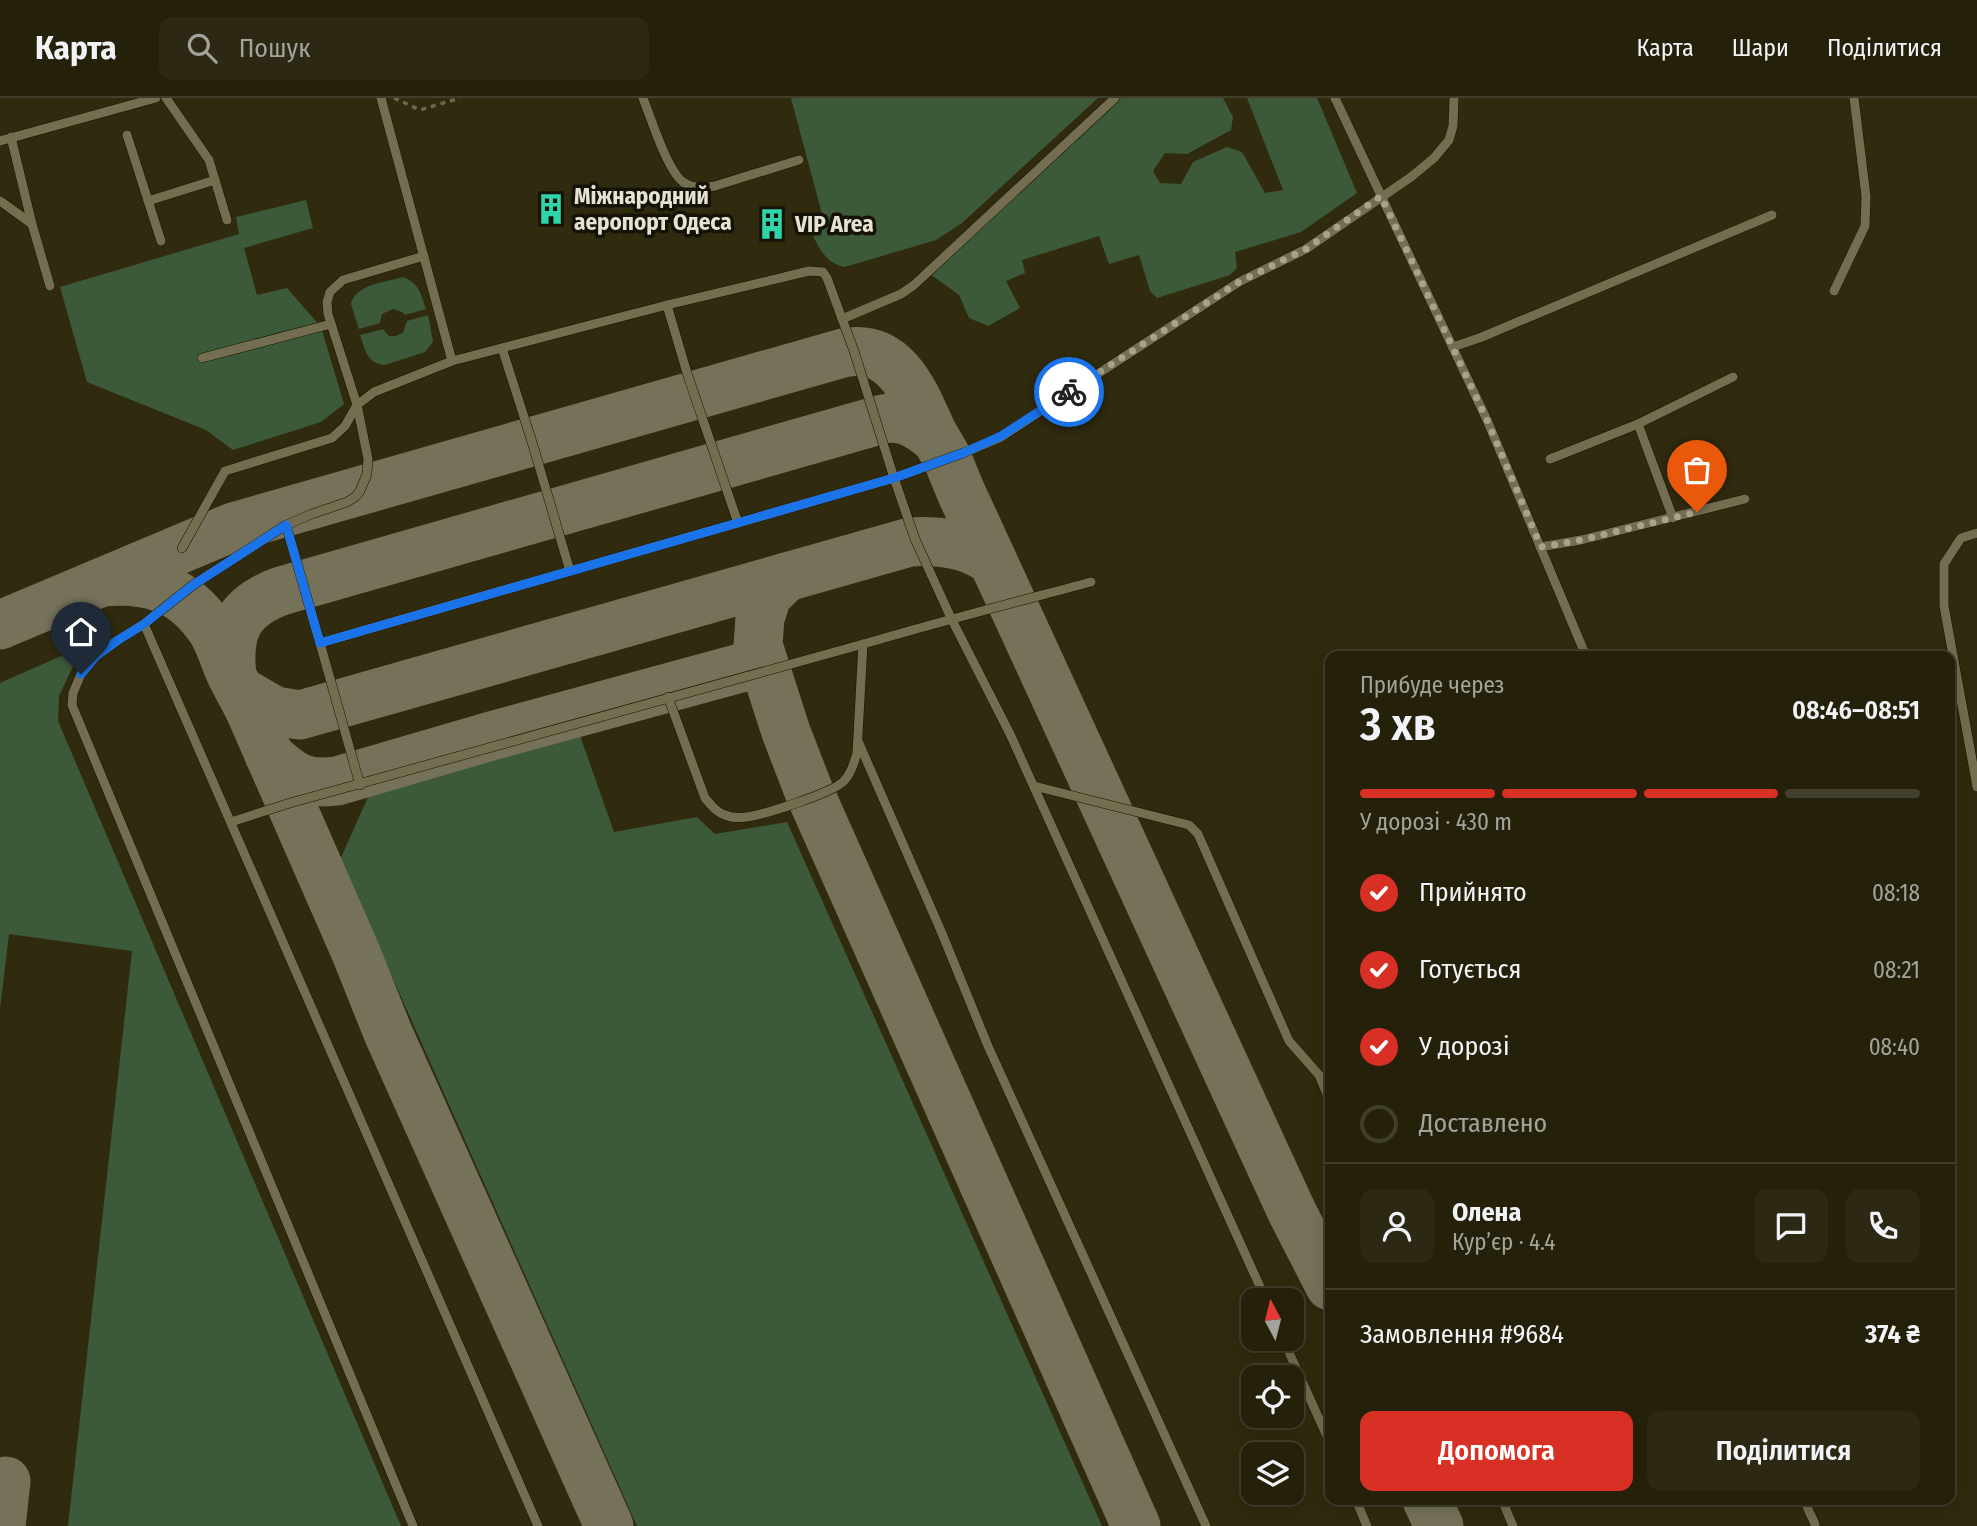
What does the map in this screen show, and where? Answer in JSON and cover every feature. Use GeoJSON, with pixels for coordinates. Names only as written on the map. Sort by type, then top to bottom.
{"type":"FeatureCollection","features":[{"type":"Feature","properties":{"kind":"lane"},"geometry":{"type":"LineString","coordinates":[[0,141],[156,98]]}},
{"type":"Feature","properties":{"kind":"lane"},"geometry":{"type":"LineString","coordinates":[[166,98],[209,160],[227,220]]}},
{"type":"Feature","properties":{"kind":"lane"},"geometry":{"type":"LineString","coordinates":[[381,98],[452,361]]}},
{"type":"Feature","properties":{"kind":"lane"},"geometry":{"type":"LineString","coordinates":[[643,98],[669,162],[683,182],[691,186],[715,186],[799,160]]}},
{"type":"Feature","properties":{"kind":"lane"},"geometry":{"type":"LineString","coordinates":[[842,319],[901,294],[914,285],[1115,98]]}},
{"type":"Feature","properties":{"kind":"lane"},"geometry":{"type":"LineString","coordinates":[[1335,98],[1487,420],[1584,651]]}},
{"type":"Feature","properties":{"kind":"lane"},"geometry":{"type":"LineString","coordinates":[[320,643],[894,478],[1001,436],[1239,282],[1306,249],[1411,177],[1434,158],[1449,140],[1453,126],[1454,98]]}},
{"type":"Feature","properties":{"kind":"lane"},"geometry":{"type":"LineString","coordinates":[[1834,291],[1865,226],[1866,196],[1854,98]]}},
{"type":"Feature","properties":{"kind":"lane"},"geometry":{"type":"LineString","coordinates":[[127,135],[161,241]]}},
{"type":"Feature","properties":{"kind":"lane"},"geometry":{"type":"LineString","coordinates":[[11,138],[50,286]]}},
{"type":"Feature","properties":{"kind":"lane"},"geometry":{"type":"LineString","coordinates":[[148,201],[215,180]]}},
{"type":"Feature","properties":{"kind":"lane"},"geometry":{"type":"LineString","coordinates":[[0,201],[32,224]]}},
{"type":"Feature","properties":{"kind":"lane"},"geometry":{"type":"LineString","coordinates":[[1453,347],[1772,215]]}},
{"type":"Feature","properties":{"kind":"lane"},"geometry":{"type":"LineString","coordinates":[[413,1526],[72,705],[72,693],[81,674],[96,656],[144,624],[193,585],[286,525],[347,502],[360,491],[369,465],[357,405],[331,324],[327,302],[330,292],[343,280],[425,256]]}},
{"type":"Feature","properties":{"kind":"lane"},"geometry":{"type":"LineString","coordinates":[[182,548],[225,471],[332,438],[345,426],[357,405],[373,392],[452,361],[667,305],[809,271],[823,272],[842,319],[915,539],[1034,786],[1261,1288]]}},
{"type":"Feature","properties":{"kind":"lane"},"geometry":{"type":"LineString","coordinates":[[667,305],[738,523]]}},
{"type":"Feature","properties":{"kind":"lane"},"geometry":{"type":"LineString","coordinates":[[202,358],[331,324]]}},
{"type":"Feature","properties":{"kind":"lane"},"geometry":{"type":"LineString","coordinates":[[502,348],[543,477],[569,572]]}},
{"type":"Feature","properties":{"kind":"lane"},"geometry":{"type":"LineString","coordinates":[[1550,459],[1638,425],[1733,377]]}},
{"type":"Feature","properties":{"kind":"lane"},"geometry":{"type":"LineString","coordinates":[[1638,425],[1673,518]]}},
{"type":"Feature","properties":{"kind":"lane"},"geometry":{"type":"LineString","coordinates":[[1541,547],[1581,540],[1745,499]]}},
{"type":"Feature","properties":{"kind":"lane"},"geometry":{"type":"LineString","coordinates":[[286,525],[360,785]]}},
{"type":"Feature","properties":{"kind":"lane"},"geometry":{"type":"LineString","coordinates":[[1952,651],[1944,606],[1944,564],[1961,538],[1977,533]]}},
{"type":"Feature","properties":{"kind":"lane"},"geometry":{"type":"LineString","coordinates":[[231,822],[290,803],[951,618],[1091,582]]}},
{"type":"Feature","properties":{"kind":"lane"},"geometry":{"type":"LineString","coordinates":[[144,624],[538,1526]]}},
{"type":"Feature","properties":{"kind":"lane"},"geometry":{"type":"LineString","coordinates":[[668,697],[705,798],[716,811],[724,815],[748,817],[813,797],[835,787],[848,776],[854,764],[858,741],[863,644]]}},
{"type":"Feature","properties":{"kind":"lane"},"geometry":{"type":"LineString","coordinates":[[1955,666],[1977,787]]}},
{"type":"Feature","properties":{"kind":"lane"},"geometry":{"type":"LineString","coordinates":[[858,741],[936,918],[988,1046],[1206,1526]]}},
{"type":"Feature","properties":{"kind":"lane"},"geometry":{"type":"LineString","coordinates":[[1034,786],[1189,825],[1198,834],[1289,1041],[1319,1074],[1325,1089]]}},
{"type":"Feature","properties":{"kind":"lane"},"geometry":{"type":"LineString","coordinates":[[1288,1351],[1325,1432]]}},
{"type":"Feature","properties":{"kind":"lane"},"geometry":{"type":"LineString","coordinates":[[1358,1505],[1367,1526]]}},
{"type":"Feature","properties":{"kind":"lane"},"geometry":{"type":"LineString","coordinates":[[1504,1505],[1513,1526]]}},
{"type":"Feature","properties":{"kind":"lane"},"geometry":{"type":"LineString","coordinates":[[1806,1505],[1815,1524]]}},
{"type":"Feature","properties":{"kind":"path"},"geometry":{"type":"LineString","coordinates":[[394,98],[420,110],[460,98]]}},
{"type":"Feature","properties":{"kind":"green space"},"geometry":{"type":"Polygon","coordinates":[[[791,98],[1098,98],[962,223],[936,240],[845,267],[828,258],[810,230],[825,225],[791,98]]]}},
{"type":"Feature","properties":{"kind":"green space"},"geometry":{"type":"Polygon","coordinates":[[[1121,98],[1223,98],[1233,117],[1231,130],[1187,154],[1165,153],[1153,171],[1160,183],[1181,184],[1193,162],[1227,147],[1242,152],[1265,193],[1283,190],[1247,98],[1317,98],[1357,193],[1301,232],[1235,252],[1237,268],[1230,275],[1157,298],[1150,291],[1139,255],[1109,264],[1099,236],[1022,260],[1025,273],[1006,281],[1020,308],[988,326],[969,318],[959,295],[930,274],[1121,98]]]}},
{"type":"Feature","properties":{"kind":"green space"},"geometry":{"type":"Polygon","coordinates":[[[306,200],[313,228],[244,248],[257,295],[287,288],[321,327],[344,404],[321,422],[233,450],[206,430],[87,382],[60,287],[239,234],[236,217],[306,200]]]}},
{"type":"Feature","properties":{"kind":"green space"},"geometry":{"type":"Polygon","coordinates":[[[403,277],[416,286],[426,309],[405,315],[393,309],[382,314],[380,323],[359,329],[351,304],[354,297],[372,285],[403,277]]]}},
{"type":"Feature","properties":{"kind":"green space"},"geometry":{"type":"Polygon","coordinates":[[[428,315],[433,342],[425,352],[385,365],[370,359],[360,335],[383,329],[389,336],[395,336],[403,333],[407,321],[428,315]]]}},
{"type":"Feature","properties":{"kind":"green space"},"geometry":{"type":"Polygon","coordinates":[[[93,642],[74,664],[59,696],[58,721],[401,1526],[68,1526],[132,951],[9,934],[0,1009],[0,683],[93,642]]]}},
{"type":"Feature","properties":{"kind":"green space"},"geometry":{"type":"Polygon","coordinates":[[[578,730],[614,832],[697,817],[715,834],[787,822],[1102,1526],[637,1526],[340,860],[368,797],[578,730]]]}},
{"type":"Feature","properties":{"kind":"taxiway"},"geometry":{"type":"LineString","coordinates":[[0,625],[233,527],[843,353],[877,355],[890,363],[910,387],[948,460],[1292,1212],[1325,1276]]}},
{"type":"Feature","properties":{"kind":"taxiway"},"geometry":{"type":"LineString","coordinates":[[232,676],[231,646],[238,623],[254,605],[281,591],[883,419],[898,418],[911,422],[936,439]]}},
{"type":"Feature","properties":{"kind":"taxiway"},"geometry":{"type":"LineString","coordinates":[[240,691],[275,711],[300,715],[910,542],[953,544],[974,551],[993,562]]}},
{"type":"Feature","properties":{"kind":"taxiway"},"geometry":{"type":"LineString","coordinates":[[786,577],[767,596],[760,618],[758,645],[786,732],[808,789],[1136,1526]]}},
{"type":"Feature","properties":{"kind":"taxiway"},"geometry":{"type":"LineString","coordinates":[[103,582],[136,582],[177,595],[201,615],[214,634],[356,953],[388,1033],[609,1526]]}},
{"type":"Feature","properties":{"kind":"taxiway"},"geometry":{"type":"LineString","coordinates":[[269,755],[300,778],[316,782],[337,781],[763,662]]}},
{"type":"Feature","properties":{"kind":"taxiway"},"geometry":{"type":"LineString","coordinates":[[1,1526],[6,1481]]}},
{"type":"Feature","properties":{"kind":"taxiway"},"geometry":{"type":"LineString","coordinates":[[1429,1505],[1439,1526]]}},
{"type":"Feature","properties":{"kind":"way so far"},"geometry":{"type":"LineString","coordinates":[[1069,392],[1239,282],[1306,249],[1381,196],[1487,420],[1541,547],[1697,512]]}},
{"type":"Feature","properties":{"kind":"place","name":"Міжнародний аеропорт Одеса"},"geometry":{"type":"Point","coordinates":[551,209]}},
{"type":"Feature","properties":{"kind":"place","name":"VIP Area"},"geometry":{"type":"Point","coordinates":[772,224]}},
{"type":"Feature","properties":{"kind":"route"},"geometry":{"type":"LineString","coordinates":[[81,674],[96,656],[144,624],[193,585],[286,525],[320,643],[894,478],[1001,436],[1069,392]]}}]}
